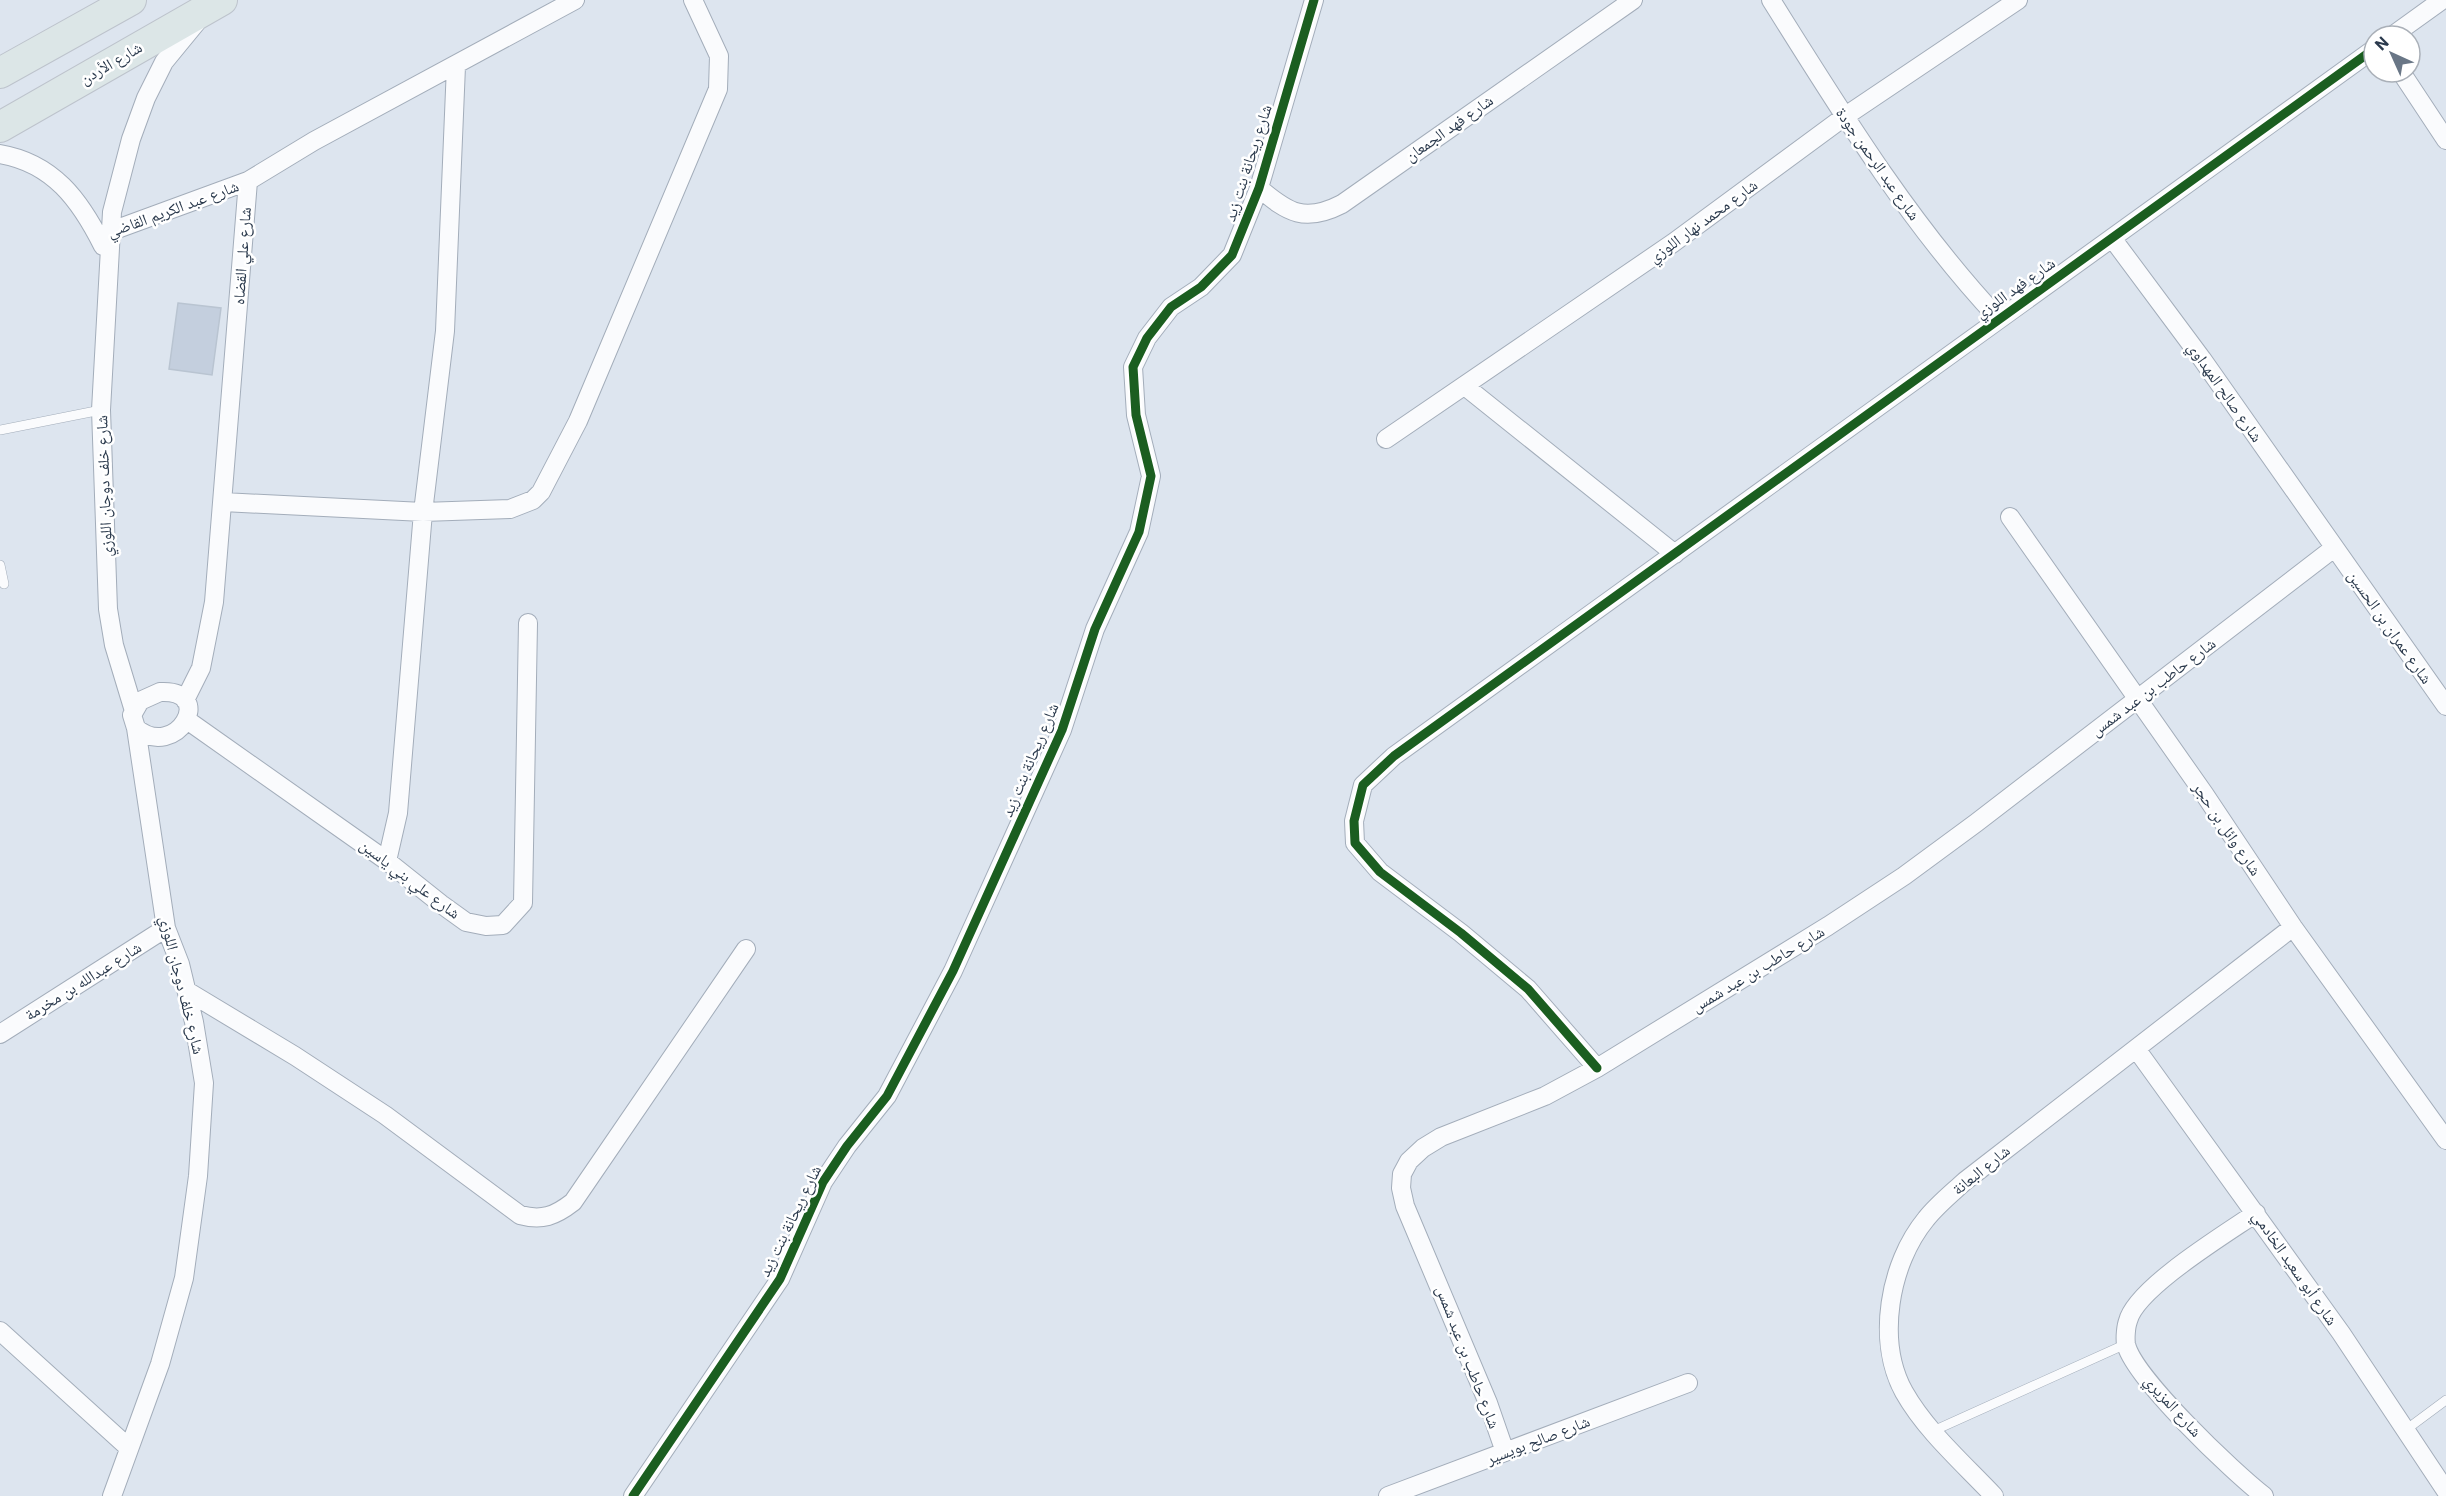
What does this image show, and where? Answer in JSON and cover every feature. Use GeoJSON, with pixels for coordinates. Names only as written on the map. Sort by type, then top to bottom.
{"type":"FeatureCollection","features":[{"type":"Feature","properties":{"kind":"highway"},"geometry":{"type":"LineString","coordinates":[[0,73],[131,0]]}},
{"type":"Feature","properties":{"kind":"highway","name":"شارع الأردن"},"geometry":{"type":"LineString","coordinates":[[0,126],[217,3]]}},
{"type":"Feature","properties":{"kind":"street"},"geometry":{"type":"LineString","coordinates":[[248,181],[314,141],[575,0]]}},
{"type":"Feature","properties":{"kind":"street"},"geometry":{"type":"LineString","coordinates":[[223,502],[423,512],[510,509],[533,500],[549,482],[578,421],[718,89],[719,56],[693,0]]}},
{"type":"Feature","properties":{"kind":"street","name":"شارع ريحانة بنت زيد"},"geometry":{"type":"LineString","coordinates":[[633,1496],[780,1279],[824,1182],[847,1146],[887,1096],[953,971],[1062,730],[1095,629],[1139,532],[1151,476],[1136,415],[1133,368],[1148,338],[1171,307],[1201,287],[1232,255],[1259,188],[1314,0]]}},
{"type":"Feature","properties":{"kind":"street","name":"شارع فهد الجمعان"},"geometry":{"type":"LineString","coordinates":[[1259,188],[1291,212],[1305,215],[1327,212],[1342,204],[1633,0]]}},
{"type":"Feature","properties":{"kind":"street","name":"شارع عبد الرحمن جودة"},"geometry":{"type":"LineString","coordinates":[[1771,0],[1844,117],[1925,231],[1998,318]]}},
{"type":"Feature","properties":{"kind":"street","name":"شارع محمد نهار اللوزي"},"geometry":{"type":"LineString","coordinates":[[1386,439],[1466,387],[1674,243],[1844,117],[2018,0]]}},
{"type":"Feature","properties":{"kind":"street"},"geometry":{"type":"LineString","coordinates":[[2409,24],[2442,0]]}},
{"type":"Feature","properties":{"kind":"street","name":"شارع خلف دوجان اللوزي"},"geometry":{"type":"LineString","coordinates":[[112,1496],[160,1364],[184,1278],[198,1176],[204,1083],[187,991],[166,928],[135,720],[114,645],[108,609],[101,410],[110,258],[105,234],[124,162],[146,99],[164,62],[217,3]]}},
{"type":"Feature","properties":{"kind":"street","name":"شارع فهد اللوزي"},"geometry":{"type":"LineString","coordinates":[[1597,1068],[1528,988],[1461,933],[1380,872],[1355,843],[1354,821],[1363,785],[1394,756],[1998,318],[2362,59]]}},
{"type":"Feature","properties":{"kind":"street"},"geometry":{"type":"LineString","coordinates":[[387,861],[398,813],[423,512],[445,331],[456,66]]}},
{"type":"Feature","properties":{"kind":"street"},"geometry":{"type":"LineString","coordinates":[[2409,84],[2446,140]]}},
{"type":"Feature","properties":{"kind":"street"},"geometry":{"type":"LineString","coordinates":[[0,154],[20,158],[48,172],[105,234]]}},
{"type":"Feature","properties":{"kind":"street","name":"شارع عبد الكريم القاضي"},"geometry":{"type":"LineString","coordinates":[[105,234],[248,181]]}},
{"type":"Feature","properties":{"kind":"street","name":"شارع علي القضاه"},"geometry":{"type":"LineString","coordinates":[[185,700],[201,668],[207,644],[223,502],[248,181]]}},
{"type":"Feature","properties":{"kind":"street","name":"شارع صالح المهداوي"},"geometry":{"type":"LineString","coordinates":[[2112,238],[2202,359],[2334,549]]}},
{"type":"Feature","properties":{"kind":"street"},"geometry":{"type":"LineString","coordinates":[[1466,387],[1675,554]]}},
{"type":"Feature","properties":{"kind":"street","name":"شارع وائل بن حجر"},"geometry":{"type":"LineString","coordinates":[[2010,517],[2205,795],[2293,927],[2446,1140]]}},
{"type":"Feature","properties":{"kind":"street","name":"شارع حاطب بن عبد شمس"},"geometry":{"type":"LineString","coordinates":[[1505,1452],[1488,1403],[1405,1206],[1402,1174],[1409,1161],[1423,1148],[1441,1137],[1545,1096],[1597,1068],[1761,969],[1904,876],[2334,549]]}},
{"type":"Feature","properties":{"kind":"street","name":"شارع عمران بن الحسين"},"geometry":{"type":"LineString","coordinates":[[2334,549],[2446,706]]}},
{"type":"Feature","properties":{"kind":"street","name":"شارع علي بني ياسين"},"geometry":{"type":"LineString","coordinates":[[187,720],[387,861],[466,922],[486,926],[503,925],[523,903],[528,624]]}},
{"type":"Feature","properties":{"kind":"street"},"geometry":{"type":"LineString","coordinates":[[171,692],[185,700],[190,710],[187,720],[176,732],[153,737],[135,720],[140,701],[154,693],[171,692]]}},
{"type":"Feature","properties":{"kind":"street","name":"شارع البعانة"},"geometry":{"type":"LineString","coordinates":[[1994,1496],[1932,1431],[1905,1393],[1893,1368],[1889,1344],[1898,1270],[1908,1246],[1926,1219],[1965,1181],[2293,927]]}},
{"type":"Feature","properties":{"kind":"street","name":"شارع عبدالله بن مخرمة"},"geometry":{"type":"LineString","coordinates":[[0,1034],[166,928]]}},
{"type":"Feature","properties":{"kind":"street"},"geometry":{"type":"LineString","coordinates":[[187,991],[295,1056],[385,1115],[520,1215],[536,1220],[556,1215],[573,1202],[746,950]]}},
{"type":"Feature","properties":{"kind":"street","name":"شارع أبو سعيد الخادمي"},"geometry":{"type":"LineString","coordinates":[[2137,1050],[2256,1213],[2406,1429],[2440,1490]]}},
{"type":"Feature","properties":{"kind":"street"},"geometry":{"type":"LineString","coordinates":[[2126,1344],[2128,1320],[2139,1300],[2190,1258],[2256,1213]]}},
{"type":"Feature","properties":{"kind":"street"},"geometry":{"type":"LineString","coordinates":[[0,1331],[129,1448]]}},
{"type":"Feature","properties":{"kind":"street","name":"شارع المزيري"},"geometry":{"type":"LineString","coordinates":[[2126,1344],[2147,1379],[2239,1476],[2264,1496]]}},
{"type":"Feature","properties":{"kind":"street","name":"شارع صالح بويسير"},"geometry":{"type":"LineString","coordinates":[[1389,1496],[1688,1383]]}},
{"type":"Feature","properties":{"kind":"lane"},"geometry":{"type":"LineString","coordinates":[[0,430],[101,410]]}},
{"type":"Feature","properties":{"kind":"lane"},"geometry":{"type":"LineString","coordinates":[[0,565],[4,584]]}},
{"type":"Feature","properties":{"kind":"lane"},"geometry":{"type":"LineString","coordinates":[[1932,1431],[2126,1344]]}},
{"type":"Feature","properties":{"kind":"lane"},"geometry":{"type":"LineString","coordinates":[[2406,1429],[2446,1400]]}},
{"type":"Feature","properties":{"kind":"building"},"geometry":{"type":"Polygon","coordinates":[[[178,303],[221,308],[212,375],[169,369],[178,303]]]}},
{"type":"Feature","properties":{"kind":"cycle path"},"geometry":{"type":"LineString","coordinates":[[633,1496],[780,1279],[823,1182],[847,1146],[887,1096],[953,971],[1062,730],[1095,629],[1139,532],[1151,476],[1136,415],[1133,367],[1147,338],[1171,307],[1201,287],[1232,255],[1259,188],[1314,0]]}},
{"type":"Feature","properties":{"kind":"cycle path"},"geometry":{"type":"LineString","coordinates":[[1597,1068],[1528,989],[1461,933],[1380,872],[1355,843],[1354,821],[1363,785],[1394,756],[2362,58]]}}]}
